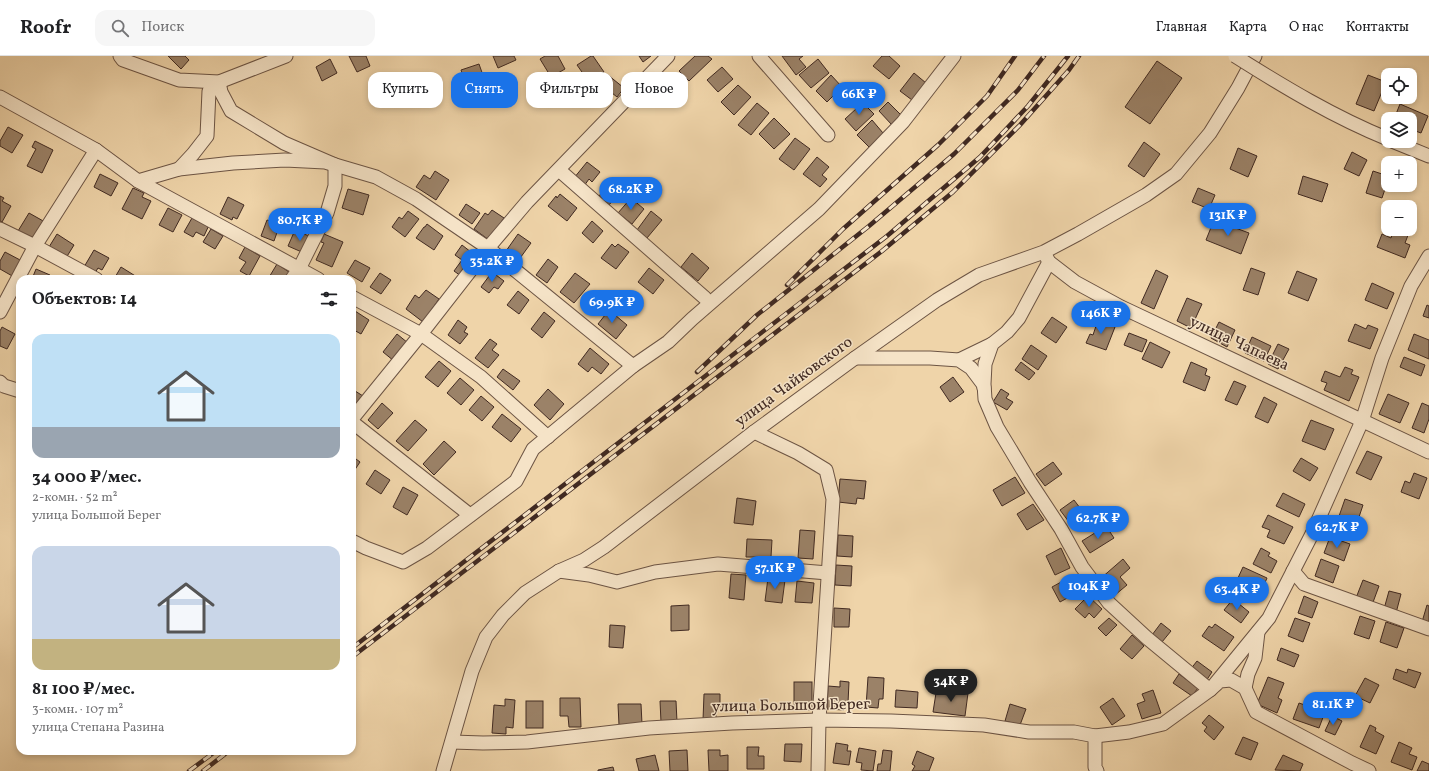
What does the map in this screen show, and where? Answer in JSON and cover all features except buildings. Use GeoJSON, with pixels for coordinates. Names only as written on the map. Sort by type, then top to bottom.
{"type":"FeatureCollection","features":[{"type":"Feature","properties":{"kind":"street"},"geometry":{"type":"LineString","coordinates":[[120,56],[123,60],[179,80],[219,82]]}},
{"type":"Feature","properties":{"kind":"street"},"geometry":{"type":"LineString","coordinates":[[178,169],[193,154],[207,136],[209,91],[219,82],[286,56]]}},
{"type":"Feature","properties":{"kind":"street"},"geometry":{"type":"LineString","coordinates":[[356,414],[488,248],[527,202],[668,56]]}},
{"type":"Feature","properties":{"kind":"street"},"geometry":{"type":"LineString","coordinates":[[759,56],[828,135]]}},
{"type":"Feature","properties":{"kind":"street"},"geometry":{"type":"LineString","coordinates":[[356,543],[403,562],[427,548],[516,480],[533,449],[633,366],[668,342],[692,319],[820,209],[903,122],[954,56]]}},
{"type":"Feature","properties":{"kind":"street"},"geometry":{"type":"LineString","coordinates":[[1235,56],[1322,108],[1381,136]]}},
{"type":"Feature","properties":{"kind":"street","name":"улица Чайковского"},"geometry":{"type":"LineString","coordinates":[[444,771],[472,671],[486,637],[503,615],[525,592],[559,571],[584,560],[604,547],[754,432],[957,287],[979,275],[1046,257],[1078,234],[1146,195],[1176,174],[1210,133],[1238,88],[1254,56]]}},
{"type":"Feature","properties":{"kind":"street"},"geometry":{"type":"LineString","coordinates":[[219,82],[221,92],[231,111],[284,143],[335,165]]}},
{"type":"Feature","properties":{"kind":"street"},"geometry":{"type":"LineString","coordinates":[[0,97],[96,150],[138,182],[295,274],[327,212],[335,186],[335,165]]}},
{"type":"Feature","properties":{"kind":"street"},"geometry":{"type":"LineString","coordinates":[[1409,148],[1429,156]]}},
{"type":"Feature","properties":{"kind":"street"},"geometry":{"type":"LineString","coordinates":[[20,275],[35,246],[96,150]]}},
{"type":"Feature","properties":{"kind":"street"},"geometry":{"type":"LineString","coordinates":[[138,182],[178,169],[233,163],[285,160],[325,162],[376,177],[416,199],[488,248],[633,366]]}},
{"type":"Feature","properties":{"kind":"street"},"geometry":{"type":"LineString","coordinates":[[559,170],[705,298]]}},
{"type":"Feature","properties":{"kind":"street"},"geometry":{"type":"LineString","coordinates":[[0,229],[89,275]]}},
{"type":"Feature","properties":{"kind":"street"},"geometry":{"type":"LineString","coordinates":[[1210,690],[1269,618],[1312,534],[1362,421],[1382,358],[1411,286],[1429,256]]}},
{"type":"Feature","properties":{"kind":"street"},"geometry":{"type":"LineString","coordinates":[[959,360],[992,344],[1007,332],[1019,318],[1046,257]]}},
{"type":"Feature","properties":{"kind":"street","name":"улица Чапаева"},"geometry":{"type":"LineString","coordinates":[[1046,257],[1075,282],[1121,307],[1429,452]]}},
{"type":"Feature","properties":{"kind":"street"},"geometry":{"type":"LineString","coordinates":[[0,312],[16,282]]}},
{"type":"Feature","properties":{"kind":"street"},"geometry":{"type":"LineString","coordinates":[[356,299],[421,334],[481,377],[548,437]]}},
{"type":"Feature","properties":{"kind":"street"},"geometry":{"type":"LineString","coordinates":[[985,399],[985,364],[992,344]]}},
{"type":"Feature","properties":{"kind":"street"},"geometry":{"type":"LineString","coordinates":[[856,358],[930,358],[959,360],[971,368],[983,384],[985,399],[996,427],[1061,529],[1082,567],[1109,603],[1147,638],[1210,690]]}},
{"type":"Feature","properties":{"kind":"street"},"geometry":{"type":"LineString","coordinates":[[0,382],[4,386],[16,390]]}},
{"type":"Feature","properties":{"kind":"street"},"geometry":{"type":"LineString","coordinates":[[356,425],[470,515]]}},
{"type":"Feature","properties":{"kind":"street"},"geometry":{"type":"LineString","coordinates":[[754,432],[798,453],[826,470],[833,499],[819,720],[818,771]]}},
{"type":"Feature","properties":{"kind":"street"},"geometry":{"type":"LineString","coordinates":[[559,571],[617,582],[655,572],[718,564],[828,573]]}},
{"type":"Feature","properties":{"kind":"street"},"geometry":{"type":"LineString","coordinates":[[1293,571],[1304,584],[1429,629]]}},
{"type":"Feature","properties":{"kind":"street"},"geometry":{"type":"LineString","coordinates":[[1258,632],[1255,658],[1248,674],[1245,688],[1256,712],[1350,767],[1369,771]]}},
{"type":"Feature","properties":{"kind":"street"},"geometry":{"type":"LineString","coordinates":[[1210,690],[1220,681],[1230,680],[1245,688]]}},
{"type":"Feature","properties":{"kind":"street","name":"улица Большой Берег"},"geometry":{"type":"LineString","coordinates":[[452,742],[527,742],[649,728],[819,720],[984,725],[1030,732],[1074,732],[1095,736],[1130,732],[1163,724],[1210,690]]}},
{"type":"Feature","properties":{"kind":"street"},"geometry":{"type":"LineString","coordinates":[[1095,736],[1095,770]]}},
{"type":"Feature","properties":{"kind":"railway"},"geometry":{"type":"LineString","coordinates":[[787,285],[843,229],[938,145],[987,96],[1015,56]]}},
{"type":"Feature","properties":{"kind":"railway"},"geometry":{"type":"LineString","coordinates":[[697,372],[757,315],[869,226],[954,154],[1018,90],[1044,56]]}},
{"type":"Feature","properties":{"kind":"railway"},"geometry":{"type":"LineString","coordinates":[[356,645],[887,236],[980,157],[1028,106],[1068,56]]}},
{"type":"Feature","properties":{"kind":"railway"},"geometry":{"type":"LineString","coordinates":[[356,654],[882,251],[953,192],[1020,125],[1069,70],[1079,56]]}},
{"type":"Feature","properties":{"kind":"railway"},"geometry":{"type":"LineString","coordinates":[[189,771],[211,755]]}},
{"type":"Feature","properties":{"kind":"railway"},"geometry":{"type":"LineString","coordinates":[[203,771],[224,755]]}}]}
